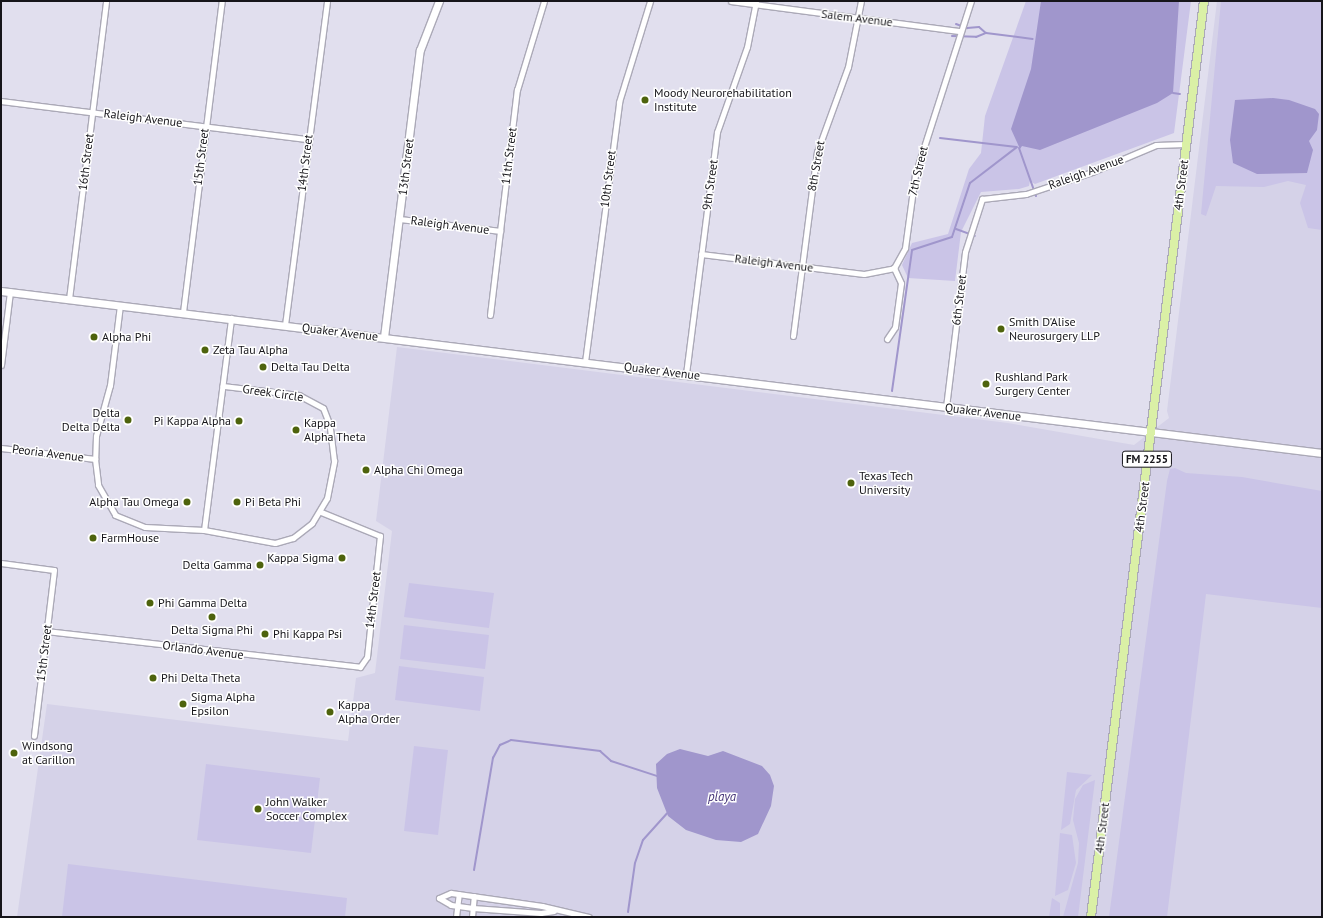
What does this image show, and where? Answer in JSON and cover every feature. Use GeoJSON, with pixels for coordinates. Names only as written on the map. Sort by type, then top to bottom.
{"type":"FeatureCollection","features":[{"type":"Feature","properties":{"kind":"main road","name":"13th Street"},"geometry":{"type":"LineString","coordinates":[[384,337],[420,50],[439,1]]}},
{"type":"Feature","properties":{"kind":"main road","name":"4th Street"},"geometry":{"type":"LineString","coordinates":[[1091,917],[1204,1]]}},
{"type":"Feature","properties":{"kind":"main road","name":"Quaker Avenue"},"geometry":{"type":"LineString","coordinates":[[1,291],[1322,453]]}},
{"type":"Feature","properties":{"kind":"street","name":"16th Street"},"geometry":{"type":"LineString","coordinates":[[69,299],[106,1]]}},
{"type":"Feature","properties":{"kind":"street","name":"15th Street"},"geometry":{"type":"LineString","coordinates":[[182,312],[222,1]]}},
{"type":"Feature","properties":{"kind":"street","name":"14th Street"},"geometry":{"type":"LineString","coordinates":[[285,325],[326,1]]}},
{"type":"Feature","properties":{"kind":"street","name":"11th Street"},"geometry":{"type":"LineString","coordinates":[[490,315],[518,85],[544,1]]}},
{"type":"Feature","properties":{"kind":"street","name":"10th Street"},"geometry":{"type":"LineString","coordinates":[[585,362],[619,102],[650,1]]}},
{"type":"Feature","properties":{"kind":"street","name":"Salem Avenue"},"geometry":{"type":"LineString","coordinates":[[732,1],[960,31]]}},
{"type":"Feature","properties":{"kind":"street","name":"8th Street"},"geometry":{"type":"LineString","coordinates":[[793,336],[817,152],[848,67],[861,1]]}},
{"type":"Feature","properties":{"kind":"street","name":"7th Street"},"geometry":{"type":"LineString","coordinates":[[894,268],[905,248],[915,175],[960,31],[971,1]]}},
{"type":"Feature","properties":{"kind":"street","name":"9th Street"},"geometry":{"type":"LineString","coordinates":[[686,374],[719,124],[747,46],[755,3]]}},
{"type":"Feature","properties":{"kind":"street","name":"Raleigh Avenue"},"geometry":{"type":"LineString","coordinates":[[1,101],[308,139]]}},
{"type":"Feature","properties":{"kind":"street","name":"Raleigh Avenue"},"geometry":{"type":"LineString","coordinates":[[986,198],[1026,194],[1092,172],[1156,145],[1186,144]]}},
{"type":"Feature","properties":{"kind":"street","name":"6th Street"},"geometry":{"type":"LineString","coordinates":[[946,407],[966,247],[977,209],[986,198]]}},
{"type":"Feature","properties":{"kind":"street","name":"Raleigh Avenue"},"geometry":{"type":"LineString","coordinates":[[400,219],[500,231]]}},
{"type":"Feature","properties":{"kind":"street","name":"Raleigh Avenue"},"geometry":{"type":"LineString","coordinates":[[701,254],[864,274],[894,268]]}},
{"type":"Feature","properties":{"kind":"street"},"geometry":{"type":"LineString","coordinates":[[887,340],[895,327],[901,283],[894,268]]}},
{"type":"Feature","properties":{"kind":"street"},"geometry":{"type":"LineString","coordinates":[[1,365],[10,292]]}},
{"type":"Feature","properties":{"kind":"street","name":"Greek Circle"},"geometry":{"type":"LineString","coordinates":[[120,305],[110,385],[96,436],[95,459],[103,498],[123,521],[146,527],[204,530],[275,543],[305,531],[321,512],[334,461],[330,426],[323,408],[299,395],[223,386]]}},
{"type":"Feature","properties":{"kind":"street"},"geometry":{"type":"LineString","coordinates":[[204,530],[231,318]]}},
{"type":"Feature","properties":{"kind":"street","name":"Peoria Avenue"},"geometry":{"type":"LineString","coordinates":[[1,448],[95,459]]}},
{"type":"Feature","properties":{"kind":"street","name":"14th Street"},"geometry":{"type":"LineString","coordinates":[[321,512],[350,526],[377,532],[380,538],[366,657],[360,667]]}},
{"type":"Feature","properties":{"kind":"street","name":"15th Street"},"geometry":{"type":"LineString","coordinates":[[1,563],[54,570],[34,736]]}},
{"type":"Feature","properties":{"kind":"street","name":"Orlando Avenue"},"geometry":{"type":"LineString","coordinates":[[46,631],[349,668],[360,667]]}},
{"type":"Feature","properties":{"kind":"street"},"geometry":{"type":"LineString","coordinates":[[456,917],[459,894]]}},
{"type":"Feature","properties":{"kind":"street"},"geometry":{"type":"LineString","coordinates":[[554,911],[541,914],[473,908],[458,906],[439,898],[459,894],[542,906],[554,911],[589,917]]}},
{"type":"Feature","properties":{"kind":"street"},"geometry":{"type":"LineString","coordinates":[[472,917],[474,896]]}},
{"type":"Feature","properties":{"kind":"shaded area"},"geometry":{"type":"Polygon","coordinates":[[[1026,1],[1191,1],[1174,133],[1035,184],[1030,181],[1029,186],[1019,189],[981,192],[961,232],[955,281],[908,278],[902,265],[912,243],[948,234],[969,169],[981,153],[985,116],[1026,1]]]}},
{"type":"Feature","properties":{"kind":"shaded area","name":"Texas Tech University"},"geometry":{"type":"Polygon","coordinates":[[[1217,1],[1322,1],[1322,917],[17,917],[47,704],[348,741],[356,678],[375,673],[392,531],[376,521],[397,347],[1008,423],[1134,445],[1169,418],[1167,411],[1217,1]]]}},
{"type":"Feature","properties":{"kind":"shaded area"},"geometry":{"type":"Polygon","coordinates":[[[1221,1],[1322,1],[1322,230],[1308,228],[1300,203],[1306,185],[1288,181],[1264,187],[1216,186],[1206,216],[1201,214],[1221,1]]]}},
{"type":"Feature","properties":{"kind":"shaded area"},"geometry":{"type":"Polygon","coordinates":[[[1175,468],[1186,473],[1242,477],[1322,491],[1322,608],[1206,594],[1167,917],[1109,917],[1167,481],[1170,469],[1175,468]]]}},
{"type":"Feature","properties":{"kind":"shaded area"},"geometry":{"type":"Polygon","coordinates":[[[409,583],[494,593],[489,628],[404,617],[409,583]]]}},
{"type":"Feature","properties":{"kind":"shaded area"},"geometry":{"type":"Polygon","coordinates":[[[404,625],[489,635],[485,669],[400,659],[404,625]]]}},
{"type":"Feature","properties":{"kind":"shaded area"},"geometry":{"type":"Polygon","coordinates":[[[399,666],[484,677],[480,711],[395,700],[399,666]]]}},
{"type":"Feature","properties":{"kind":"shaded area"},"geometry":{"type":"Polygon","coordinates":[[[414,746],[448,750],[438,835],[404,831],[414,746]]]}},
{"type":"Feature","properties":{"kind":"shaded area","name":"John Walker Soccer Complex"},"geometry":{"type":"Polygon","coordinates":[[[206,764],[320,778],[311,853],[197,840],[206,764]]]}},
{"type":"Feature","properties":{"kind":"shaded area"},"geometry":{"type":"Polygon","coordinates":[[[1067,772],[1092,775],[1076,790],[1070,824],[1061,830],[1067,772]]]}},
{"type":"Feature","properties":{"kind":"shaded area"},"geometry":{"type":"Polygon","coordinates":[[[1095,780],[1078,917],[1063,917],[1078,863],[1079,843],[1073,820],[1075,799],[1083,785],[1095,780]]]}},
{"type":"Feature","properties":{"kind":"shaded area"},"geometry":{"type":"Polygon","coordinates":[[[1060,833],[1072,835],[1076,863],[1068,890],[1055,896],[1060,833]]]}},
{"type":"Feature","properties":{"kind":"shaded area"},"geometry":{"type":"Polygon","coordinates":[[[68,864],[347,898],[345,917],[62,917],[68,864]]]}},
{"type":"Feature","properties":{"kind":"shaded area"},"geometry":{"type":"Polygon","coordinates":[[[1052,898],[1060,903],[1060,917],[1049,917],[1052,898]]]}},
{"type":"Feature","properties":{"kind":"water"},"geometry":{"type":"Polygon","coordinates":[[[1041,1],[1179,1],[1173,93],[1157,103],[1040,150],[1022,146],[1020,149],[1011,129],[1031,69],[1041,1]]]}},
{"type":"Feature","properties":{"kind":"water"},"geometry":{"type":"Polygon","coordinates":[[[1273,98],[1289,100],[1315,109],[1319,114],[1317,130],[1309,141],[1313,150],[1307,173],[1257,174],[1233,163],[1230,140],[1235,100],[1273,98]]]}},
{"type":"Feature","properties":{"kind":"water","name":"playa"},"geometry":{"type":"Polygon","coordinates":[[[680,749],[708,756],[723,751],[762,766],[770,775],[774,786],[771,806],[758,834],[741,842],[716,840],[686,830],[668,816],[657,788],[656,764],[667,754],[680,749]]]}},
{"type":"Feature","properties":{"kind":"waterway"},"geometry":{"type":"LineString","coordinates":[[956,24],[967,28],[979,27],[986,33],[1033,39]]}},
{"type":"Feature","properties":{"kind":"waterway"},"geometry":{"type":"LineString","coordinates":[[952,36],[976,37],[986,33]]}},
{"type":"Feature","properties":{"kind":"waterway"},"geometry":{"type":"LineString","coordinates":[[1173,93],[1180,94]]}},
{"type":"Feature","properties":{"kind":"waterway"},"geometry":{"type":"LineString","coordinates":[[940,138],[1016,147]]}},
{"type":"Feature","properties":{"kind":"waterway"},"geometry":{"type":"LineString","coordinates":[[892,391],[912,250],[952,237],[970,183],[1017,147]]}},
{"type":"Feature","properties":{"kind":"waterway"},"geometry":{"type":"LineString","coordinates":[[1019,148],[1036,196]]}},
{"type":"Feature","properties":{"kind":"waterway"},"geometry":{"type":"LineString","coordinates":[[956,229],[975,236]]}},
{"type":"Feature","properties":{"kind":"waterway"},"geometry":{"type":"LineString","coordinates":[[474,870],[493,758],[500,745],[511,740],[600,751],[611,761],[657,776]]}},
{"type":"Feature","properties":{"kind":"waterway"},"geometry":{"type":"LineString","coordinates":[[628,912],[635,863],[643,840],[667,813]]}},
{"type":"Feature","properties":{"kind":"place","name":"Moody Neurorehabilitation Institute"},"geometry":{"type":"Point","coordinates":[645,100]}},
{"type":"Feature","properties":{"kind":"place","name":"Smith D'Alise Neurosurgery LLP"},"geometry":{"type":"Point","coordinates":[1001,329]}},
{"type":"Feature","properties":{"kind":"place","name":"Alpha Phi"},"geometry":{"type":"Point","coordinates":[94,337]}},
{"type":"Feature","properties":{"kind":"place","name":"Zeta Tau Alpha"},"geometry":{"type":"Point","coordinates":[205,350]}},
{"type":"Feature","properties":{"kind":"place","name":"Delta Tau Delta"},"geometry":{"type":"Point","coordinates":[263,367]}},
{"type":"Feature","properties":{"kind":"place","name":"Rushland Park Surgery Center"},"geometry":{"type":"Point","coordinates":[986,384]}},
{"type":"Feature","properties":{"kind":"place","name":"Delta Delta Delta"},"geometry":{"type":"Point","coordinates":[128,420]}},
{"type":"Feature","properties":{"kind":"place","name":"Pi Kappa Alpha"},"geometry":{"type":"Point","coordinates":[239,421]}},
{"type":"Feature","properties":{"kind":"place","name":"Kappa Alpha Theta"},"geometry":{"type":"Point","coordinates":[296,430]}},
{"type":"Feature","properties":{"kind":"place","name":"Alpha Chi Omega"},"geometry":{"type":"Point","coordinates":[366,470]}},
{"type":"Feature","properties":{"kind":"place","name":"Texas Tech University"},"geometry":{"type":"Point","coordinates":[851,483]}},
{"type":"Feature","properties":{"kind":"place","name":"Alpha Tau Omega"},"geometry":{"type":"Point","coordinates":[187,502]}},
{"type":"Feature","properties":{"kind":"place","name":"Pi Beta Phi"},"geometry":{"type":"Point","coordinates":[237,502]}},
{"type":"Feature","properties":{"kind":"place","name":"FarmHouse"},"geometry":{"type":"Point","coordinates":[93,538]}},
{"type":"Feature","properties":{"kind":"place","name":"Kappa Sigma"},"geometry":{"type":"Point","coordinates":[342,558]}},
{"type":"Feature","properties":{"kind":"place","name":"Delta Gamma"},"geometry":{"type":"Point","coordinates":[260,565]}},
{"type":"Feature","properties":{"kind":"place","name":"Phi Gamma Delta"},"geometry":{"type":"Point","coordinates":[150,603]}},
{"type":"Feature","properties":{"kind":"place","name":"Delta Sigma Phi"},"geometry":{"type":"Point","coordinates":[212,617]}},
{"type":"Feature","properties":{"kind":"place","name":"Phi Kappa Psi"},"geometry":{"type":"Point","coordinates":[265,634]}},
{"type":"Feature","properties":{"kind":"place","name":"Phi Delta Theta"},"geometry":{"type":"Point","coordinates":[153,678]}},
{"type":"Feature","properties":{"kind":"place","name":"Sigma Alpha Epsilon"},"geometry":{"type":"Point","coordinates":[183,704]}},
{"type":"Feature","properties":{"kind":"place","name":"Kappa Alpha Order"},"geometry":{"type":"Point","coordinates":[330,712]}},
{"type":"Feature","properties":{"kind":"place","name":"Windsong at Carillon"},"geometry":{"type":"Point","coordinates":[14,753]}},
{"type":"Feature","properties":{"kind":"place","name":"John Walker Soccer Complex"},"geometry":{"type":"Point","coordinates":[258,809]}}]}
